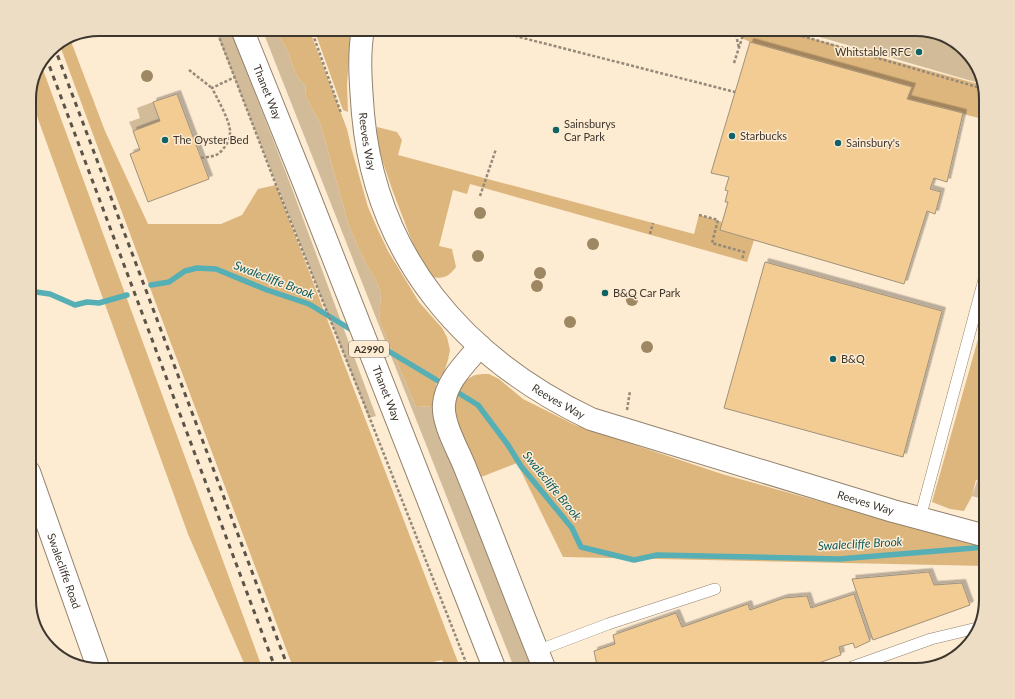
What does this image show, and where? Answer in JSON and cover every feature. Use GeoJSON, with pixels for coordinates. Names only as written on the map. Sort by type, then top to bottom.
{"type":"FeatureCollection","features":[{"type":"Feature","properties":{"kind":"street","name":"Thanet Way"},"geometry":{"type":"LineString","coordinates":[[245,36],[492,663]]}},
{"type":"Feature","properties":{"kind":"street","name":"Reeves Way"},"geometry":{"type":"LineString","coordinates":[[363,36],[360,72],[364,125],[378,192],[386,215],[414,270],[458,326],[480,346],[517,375],[569,409],[591,419],[920,518],[979,534]]}},
{"type":"Feature","properties":{"kind":"street"},"geometry":{"type":"LineString","coordinates":[[480,346],[451,381],[446,391],[443,405],[446,421],[541,660]]}},
{"type":"Feature","properties":{"kind":"street","name":"Swalecliffe Road"},"geometry":{"type":"LineString","coordinates":[[36,511],[38,522],[96,663]]}},
{"type":"Feature","properties":{"kind":"lane"},"geometry":{"type":"LineString","coordinates":[[920,518],[979,298]]}},
{"type":"Feature","properties":{"kind":"lane"},"geometry":{"type":"LineString","coordinates":[[541,660],[608,624],[715,589]]}},
{"type":"Feature","properties":{"kind":"lane"},"geometry":{"type":"LineString","coordinates":[[864,663],[931,639],[972,629]]}},
{"type":"Feature","properties":{"kind":"path"},"geometry":{"type":"LineString","coordinates":[[219,36],[276,185],[466,663]]}},
{"type":"Feature","properties":{"kind":"path"},"geometry":{"type":"LineString","coordinates":[[314,36],[342,114],[364,125]]}},
{"type":"Feature","properties":{"kind":"path"},"geometry":{"type":"LineString","coordinates":[[516,36],[735,92]]}},
{"type":"Feature","properties":{"kind":"path"},"geometry":{"type":"LineString","coordinates":[[736,36],[739,48]]}},
{"type":"Feature","properties":{"kind":"path"},"geometry":{"type":"LineString","coordinates":[[734,63],[743,36]]}},
{"type":"Feature","properties":{"kind":"path"},"geometry":{"type":"LineString","coordinates":[[802,36],[978,87]]}},
{"type":"Feature","properties":{"kind":"path"},"geometry":{"type":"LineString","coordinates":[[189,70],[212,88],[226,118],[230,132],[224,147],[217,154],[201,158]]}},
{"type":"Feature","properties":{"kind":"path"},"geometry":{"type":"LineString","coordinates":[[212,88],[235,77]]}},
{"type":"Feature","properties":{"kind":"path"},"geometry":{"type":"LineString","coordinates":[[480,196],[496,149]]}},
{"type":"Feature","properties":{"kind":"path"},"geometry":{"type":"LineString","coordinates":[[699,215],[718,220],[712,243],[744,252],[742,260]]}},
{"type":"Feature","properties":{"kind":"path"},"geometry":{"type":"LineString","coordinates":[[650,234],[653,223]]}},
{"type":"Feature","properties":{"kind":"shaded area"},"geometry":{"type":"Polygon","coordinates":[[[218,36],[233,36],[291,186],[376,416],[369,418],[218,36]]]}},
{"type":"Feature","properties":{"kind":"shaded area"},"geometry":{"type":"Polygon","coordinates":[[[265,36],[279,36],[288,51],[295,72],[301,81],[306,85],[305,95],[320,123],[349,226],[381,293],[379,320],[416,407],[432,406],[461,479],[539,663],[512,663],[265,36]]]}},
{"type":"Feature","properties":{"kind":"shaded area"},"geometry":{"type":"Polygon","coordinates":[[[279,36],[312,36],[347,129],[368,207],[378,230],[388,251],[419,302],[442,328],[447,337],[450,350],[448,360],[444,372],[437,381],[432,406],[416,407],[379,320],[381,293],[349,226],[320,123],[305,95],[306,85],[301,81],[295,72],[288,51],[279,36]]]}},
{"type":"Feature","properties":{"kind":"shaded area"},"geometry":{"type":"Polygon","coordinates":[[[317,36],[350,36],[347,85],[348,112],[343,110],[317,36]]]}},
{"type":"Feature","properties":{"kind":"shaded area"},"geometry":{"type":"Polygon","coordinates":[[[738,36],[803,36],[977,84],[979,118],[907,99],[911,87],[750,42],[738,36]]]}},
{"type":"Feature","properties":{"kind":"shaded area","name":"Whitstable RFC"},"geometry":{"type":"Polygon","coordinates":[[[816,36],[916,36],[933,38],[961,54],[971,67],[977,83],[816,36]]]}},
{"type":"Feature","properties":{"kind":"shaded area"},"geometry":{"type":"Polygon","coordinates":[[[71,42],[105,131],[148,224],[221,224],[242,215],[258,189],[276,185],[458,663],[444,663],[442,660],[428,663],[291,663],[61,49],[71,42]]]}},
{"type":"Feature","properties":{"kind":"shaded area"},"geometry":{"type":"Polygon","coordinates":[[[43,70],[260,663],[244,663],[188,534],[36,113],[38,82],[43,70]]]}},
{"type":"Feature","properties":{"kind":"shaded area"},"geometry":{"type":"Polygon","coordinates":[[[153,102],[160,121],[133,131],[129,122],[140,118],[137,108],[153,102]]]}},
{"type":"Feature","properties":{"kind":"shaded area"},"geometry":{"type":"Polygon","coordinates":[[[377,127],[397,132],[402,140],[398,155],[694,234],[699,215],[722,222],[720,230],[754,240],[747,262],[470,184],[467,194],[453,190],[439,246],[452,249],[456,267],[446,276],[440,278],[431,277],[416,252],[392,189],[377,145],[377,127]]]}},
{"type":"Feature","properties":{"kind":"shaded area"},"geometry":{"type":"Polygon","coordinates":[[[979,336],[979,481],[976,480],[972,496],[964,511],[950,509],[932,502],[979,336]]]}},
{"type":"Feature","properties":{"kind":"shaded area"},"geometry":{"type":"Polygon","coordinates":[[[489,374],[499,379],[523,399],[575,425],[722,474],[979,546],[979,566],[563,557],[517,463],[481,477],[451,411],[453,400],[460,386],[475,375],[489,374]]]}},
{"type":"Feature","properties":{"kind":"shaded area"},"geometry":{"type":"Polygon","coordinates":[[[979,476],[979,498],[972,496],[979,476]]]}},
{"type":"Feature","properties":{"kind":"building","name":"Sainsbury's"},"geometry":{"type":"Polygon","coordinates":[[[750,42],[912,87],[907,99],[963,113],[947,182],[934,178],[930,189],[941,192],[935,214],[927,211],[904,284],[720,230],[728,202],[725,202],[728,191],[725,190],[729,177],[711,173],[750,42]]]}},
{"type":"Feature","properties":{"kind":"building","name":"The Oyster Bed"},"geometry":{"type":"Polygon","coordinates":[[[177,94],[209,179],[148,202],[130,154],[140,150],[133,131],[160,121],[153,102],[177,94]]]}},
{"type":"Feature","properties":{"kind":"building","name":"B&Q"},"geometry":{"type":"Polygon","coordinates":[[[765,262],[942,311],[903,457],[724,408],[765,262]]]}},
{"type":"Feature","properties":{"kind":"building"},"geometry":{"type":"Polygon","coordinates":[[[929,572],[934,585],[962,583],[970,605],[873,640],[852,579],[929,572]]]}},
{"type":"Feature","properties":{"kind":"building"},"geometry":{"type":"Polygon","coordinates":[[[854,594],[870,641],[855,648],[853,643],[839,647],[841,655],[819,663],[597,663],[594,651],[615,644],[613,635],[676,613],[682,627],[748,604],[750,610],[784,598],[807,596],[811,608],[854,594]]]}},
{"type":"Feature","properties":{"kind":"waterway","name":"Swalecliffe Brook"},"geometry":{"type":"LineString","coordinates":[[151,285],[169,282],[185,271],[197,268],[216,269],[267,290],[309,304],[355,332]]}},
{"type":"Feature","properties":{"kind":"waterway","name":"Swalecliffe Brook"},"geometry":{"type":"LineString","coordinates":[[36,292],[50,294],[75,305],[87,302],[99,303],[127,295]]}},
{"type":"Feature","properties":{"kind":"waterway","name":"Swalecliffe Brook"},"geometry":{"type":"LineString","coordinates":[[375,343],[445,385]]}},
{"type":"Feature","properties":{"kind":"waterway","name":"Swalecliffe Brook"},"geometry":{"type":"LineString","coordinates":[[452,389],[478,405],[508,445],[521,466],[572,528],[581,547],[634,560],[657,555],[839,559],[979,548]]}},
{"type":"Feature","properties":{"kind":"railway"},"geometry":{"type":"LineString","coordinates":[[56,53],[286,663]]}},
{"type":"Feature","properties":{"kind":"railway"},"geometry":{"type":"LineString","coordinates":[[48,62],[273,663]]}},
{"type":"Feature","properties":{"kind":"place","name":"Whitstable RFC"},"geometry":{"type":"Point","coordinates":[919,52]}},
{"type":"Feature","properties":{"kind":"place","name":"Sainsburys Car Park"},"geometry":{"type":"Point","coordinates":[556,130]}},
{"type":"Feature","properties":{"kind":"place","name":"Starbucks"},"geometry":{"type":"Point","coordinates":[732,136]}},
{"type":"Feature","properties":{"kind":"place","name":"The Oyster Bed"},"geometry":{"type":"Point","coordinates":[165,140]}},
{"type":"Feature","properties":{"kind":"place","name":"Sainsbury's"},"geometry":{"type":"Point","coordinates":[838,143]}},
{"type":"Feature","properties":{"kind":"place","name":"B&Q Car Park"},"geometry":{"type":"Point","coordinates":[605,293]}},
{"type":"Feature","properties":{"kind":"place","name":"B&Q"},"geometry":{"type":"Point","coordinates":[833,359]}}]}
